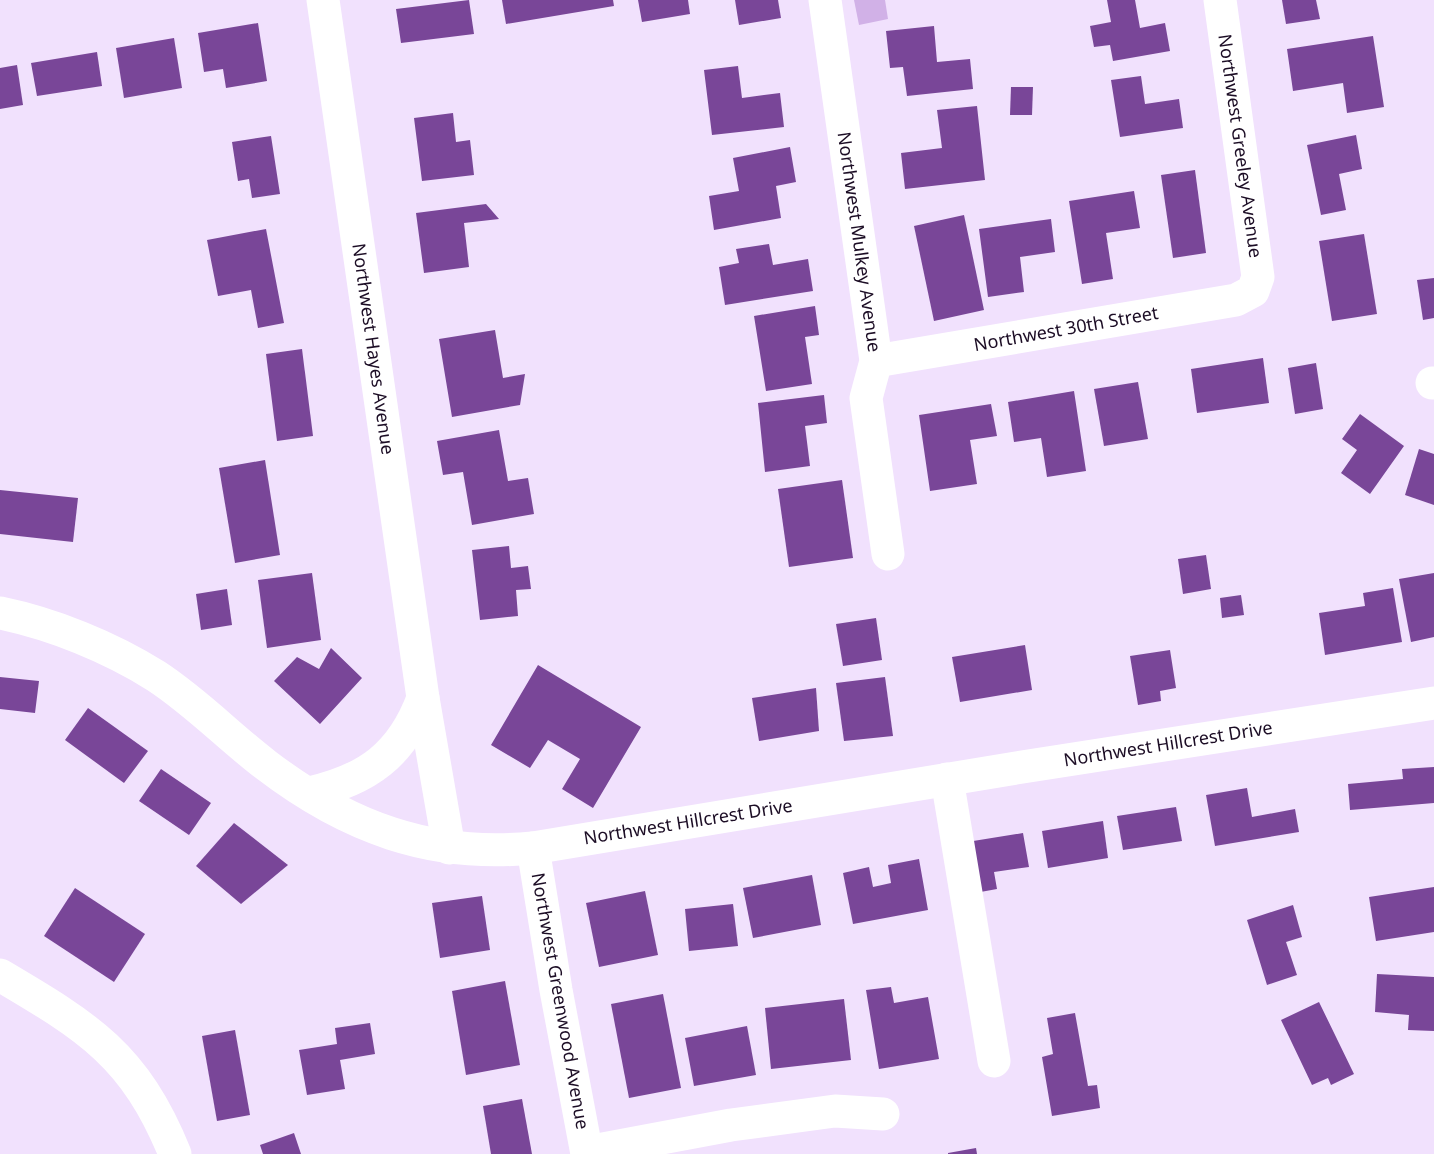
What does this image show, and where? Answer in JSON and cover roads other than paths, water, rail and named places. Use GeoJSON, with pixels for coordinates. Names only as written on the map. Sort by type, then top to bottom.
{"type":"FeatureCollection","features":[{"type":"Feature","properties":{"kind":"street","name":"Northwest Hayes Avenue"},"geometry":{"type":"LineString","coordinates":[[323,0],[423,698],[449,848]]}},
{"type":"Feature","properties":{"kind":"street","name":"Northwest Mulkey Avenue"},"geometry":{"type":"LineString","coordinates":[[825,0],[876,361],[866,398],[888,554]]}},
{"type":"Feature","properties":{"kind":"street","name":"Northwest Greeley Avenue"},"geometry":{"type":"LineString","coordinates":[[1220,0],[1258,277],[1252,291]]}},
{"type":"Feature","properties":{"kind":"street","name":"Northwest 30th Street"},"geometry":{"type":"LineString","coordinates":[[876,361],[1236,300],[1252,291]]}},
{"type":"Feature","properties":{"kind":"street","name":"Northwest Hillcrest Drive"},"geometry":{"type":"LineString","coordinates":[[0,613],[61,631],[121,657],[155,675],[203,709],[266,765],[351,818],[386,834],[449,848],[504,851],[533,848],[947,779],[1434,703]]}},
{"type":"Feature","properties":{"kind":"street"},"geometry":{"type":"LineString","coordinates":[[309,793],[354,779],[375,767],[397,747],[415,719],[423,698]]}},
{"type":"Feature","properties":{"kind":"street"},"geometry":{"type":"LineString","coordinates":[[947,779],[994,1061]]}},
{"type":"Feature","properties":{"kind":"street","name":"Northwest Greenwood Avenue"},"geometry":{"type":"LineString","coordinates":[[533,848],[556,990],[587,1153]]}},
{"type":"Feature","properties":{"kind":"street"},"geometry":{"type":"LineString","coordinates":[[0,975],[70,1016],[106,1044],[136,1079],[164,1126],[175,1154]]}},
{"type":"Feature","properties":{"kind":"street"},"geometry":{"type":"LineString","coordinates":[[587,1153],[731,1125],[835,1111],[883,1113]]}}]}
